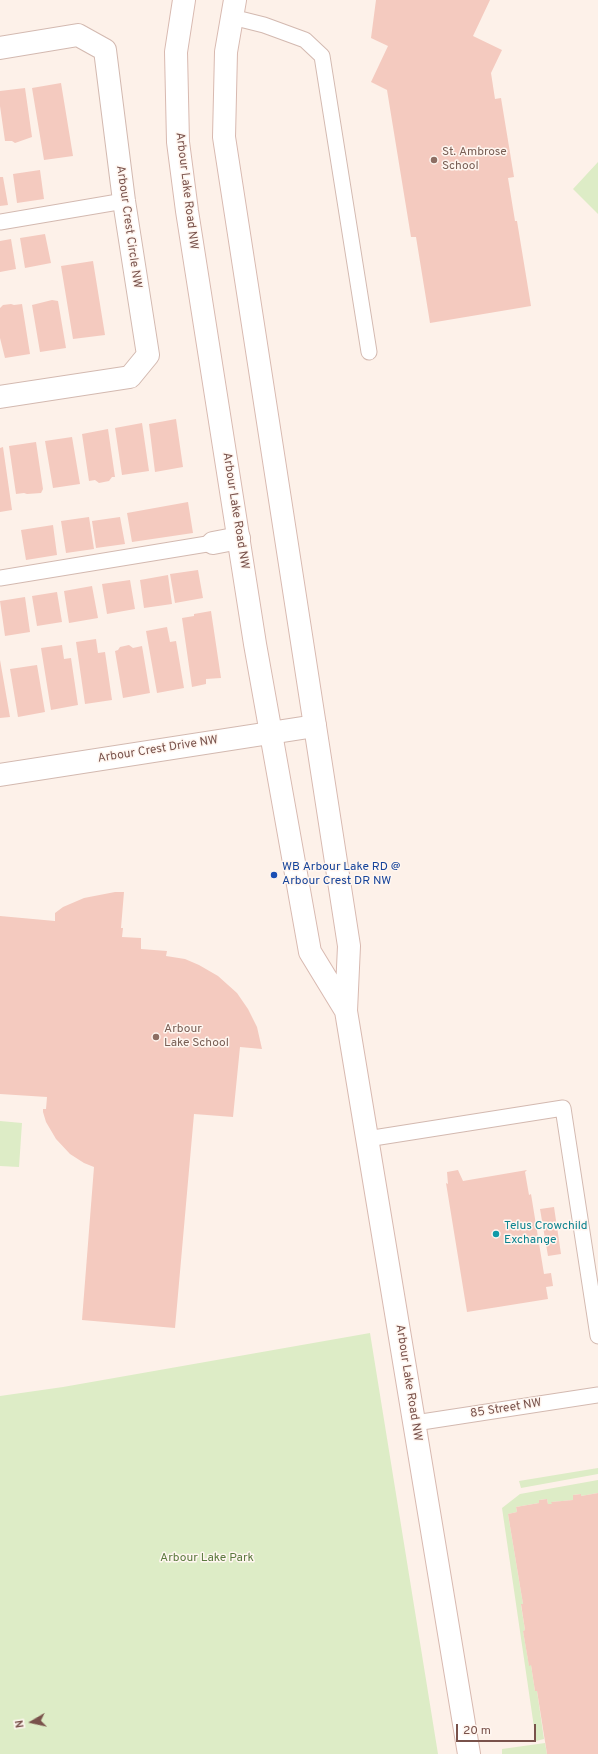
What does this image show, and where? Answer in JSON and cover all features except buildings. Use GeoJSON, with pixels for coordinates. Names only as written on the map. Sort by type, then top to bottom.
{"type":"FeatureCollection","features":[{"type":"Feature","properties":{"kind":"street","name":"Arbour Lake Road NW"},"geometry":{"type":"LineString","coordinates":[[184,0],[176,52],[178,142],[188,219],[255,644],[310,952],[346,1011]]}},
{"type":"Feature","properties":{"kind":"street","name":"Arbour Lake Road NW"},"geometry":{"type":"LineString","coordinates":[[234,9],[226,52],[224,137],[349,946],[346,1011],[469,1754]]}},
{"type":"Feature","properties":{"kind":"street","name":"Arbour Crest Circle NW"},"geometry":{"type":"LineString","coordinates":[[0,48],[78,35],[105,50],[124,201],[148,355],[130,376],[0,397]]}},
{"type":"Feature","properties":{"kind":"street"},"geometry":{"type":"LineString","coordinates":[[213,543],[239,538]]}},
{"type":"Feature","properties":{"kind":"street","name":"Arbour Crest Drive NW"},"geometry":{"type":"LineString","coordinates":[[0,775],[315,726]]}},
{"type":"Feature","properties":{"kind":"lane"},"geometry":{"type":"LineString","coordinates":[[234,9],[264,25],[305,40],[322,56],[369,352]]}},
{"type":"Feature","properties":{"kind":"lane"},"geometry":{"type":"LineString","coordinates":[[0,222],[124,201]]}},
{"type":"Feature","properties":{"kind":"lane"},"geometry":{"type":"LineString","coordinates":[[0,578],[213,543]]}},
{"type":"Feature","properties":{"kind":"lane"},"geometry":{"type":"LineString","coordinates":[[367,1139],[563,1108],[598,1336]]}},
{"type":"Feature","properties":{"kind":"lane","name":"85 Street NW"},"geometry":{"type":"LineString","coordinates":[[415,1422],[598,1395]]}},
{"type":"Feature","properties":{"kind":"green space"},"geometry":{"type":"Polygon","coordinates":[[[598,162],[598,214],[573,189],[598,162]]]}},
{"type":"Feature","properties":{"kind":"green space"},"geometry":{"type":"Polygon","coordinates":[[[0,1121],[22,1123],[19,1167],[0,1166],[0,1121]]]}},
{"type":"Feature","properties":{"kind":"green space","name":"Arbour Lake Park"},"geometry":{"type":"Polygon","coordinates":[[[370,1333],[438,1754],[0,1754],[0,1396],[63,1387],[370,1333]]]}},
{"type":"Feature","properties":{"kind":"green space"},"geometry":{"type":"Polygon","coordinates":[[[598,1468],[598,1474],[521,1488],[519,1481],[598,1468]]]}},
{"type":"Feature","properties":{"kind":"green space"},"geometry":{"type":"Polygon","coordinates":[[[598,1480],[598,1493],[581,1496],[581,1494],[573,1495],[573,1500],[552,1502],[552,1504],[548,1504],[547,1499],[539,1500],[539,1503],[516,1507],[517,1512],[508,1514],[523,1604],[521,1605],[525,1630],[523,1631],[535,1691],[537,1691],[544,1739],[536,1741],[502,1508],[520,1494],[598,1480]]]}},
{"type":"Feature","properties":{"kind":"green space"},"geometry":{"type":"Polygon","coordinates":[[[545,1743],[547,1754],[502,1754],[502,1749],[545,1743]]]}},
{"type":"Feature","properties":{"kind":"place","name":"St. Ambrose School"},"geometry":{"type":"Point","coordinates":[434,160]}},
{"type":"Feature","properties":{"kind":"place","name":"WB Arbour Lake RD @ Arbour Crest DR NW"},"geometry":{"type":"Point","coordinates":[274,875]}},
{"type":"Feature","properties":{"kind":"place","name":"Arbour Lake School"},"geometry":{"type":"Point","coordinates":[156,1037]}},
{"type":"Feature","properties":{"kind":"place","name":"Telus Crowchild Exchange"},"geometry":{"type":"Point","coordinates":[496,1234]}}]}
